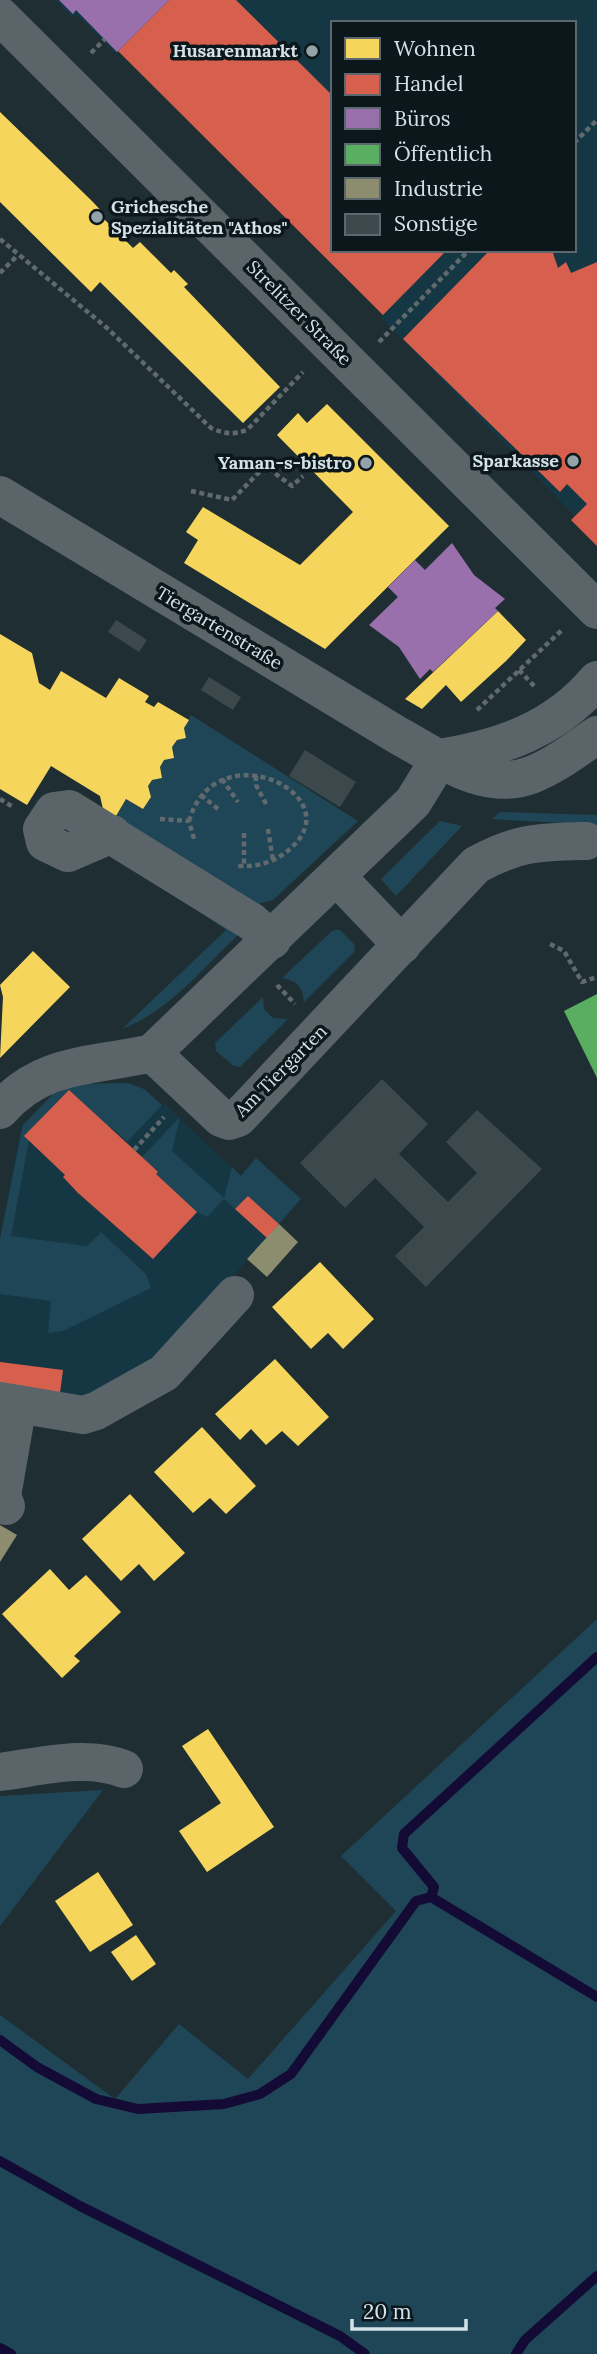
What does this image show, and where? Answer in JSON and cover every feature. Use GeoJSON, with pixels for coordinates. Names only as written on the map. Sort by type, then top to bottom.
{"type":"FeatureCollection","features":[{"type":"Feature","properties":{"kind":"street","name":"Strelitzer Straße"},"geometry":{"type":"LineString","coordinates":[[0,16],[594,606]]}},
{"type":"Feature","properties":{"kind":"street","name":"Tiergartenstraße"},"geometry":{"type":"LineString","coordinates":[[0,495],[398,737],[465,772],[489,779],[510,781],[550,766],[597,736]]}},
{"type":"Feature","properties":{"kind":"street"},"geometry":{"type":"LineString","coordinates":[[0,1111],[15,1093],[38,1078],[68,1067],[113,1062],[152,1053],[413,802],[440,758],[505,744],[529,735],[583,697],[597,680]]}},
{"type":"Feature","properties":{"kind":"street"},"geometry":{"type":"LineString","coordinates":[[118,839],[252,922],[262,950]]}},
{"type":"Feature","properties":{"kind":"street","name":"Am Tiergarten"},"geometry":{"type":"LineString","coordinates":[[152,1053],[221,1118],[229,1121],[238,1118],[476,865],[505,849],[533,843],[586,841]]}},
{"type":"Feature","properties":{"kind":"street"},"geometry":{"type":"LineString","coordinates":[[337,877],[402,945]]}},
{"type":"Feature","properties":{"kind":"street"},"geometry":{"type":"LineString","coordinates":[[6,1506],[2,1496],[9,1403],[83,1415],[96,1411],[164,1373],[234,1296]]}},
{"type":"Feature","properties":{"kind":"street"},"geometry":{"type":"LineString","coordinates":[[0,1772],[86,1762],[107,1762],[124,1769]]}},
{"type":"Feature","properties":{"kind":"path"},"geometry":{"type":"LineString","coordinates":[[576,141],[597,120]]}},
{"type":"Feature","properties":{"kind":"path"},"geometry":{"type":"LineString","coordinates":[[0,239],[17,256],[107,328],[211,428],[223,433],[237,434],[247,430],[287,389]]}},
{"type":"Feature","properties":{"kind":"path"},"geometry":{"type":"LineString","coordinates":[[354,368],[467,252]]}},
{"type":"Feature","properties":{"kind":"path"},"geometry":{"type":"LineString","coordinates":[[0,274],[17,256]]}},
{"type":"Feature","properties":{"kind":"path"},"geometry":{"type":"LineString","coordinates":[[191,491],[232,500],[265,466],[292,486],[303,476]]}},
{"type":"Feature","properties":{"kind":"path"},"geometry":{"type":"LineString","coordinates":[[519,670],[594,606]]}},
{"type":"Feature","properties":{"kind":"path"},"geometry":{"type":"LineString","coordinates":[[257,776],[257,785],[266,804]]}},
{"type":"Feature","properties":{"kind":"path"},"geometry":{"type":"LineString","coordinates":[[196,843],[189,821],[201,795],[222,779],[257,776],[278,781],[295,793],[304,805],[307,818],[299,841],[273,861],[244,867],[232,866]]}},
{"type":"Feature","properties":{"kind":"path"},"geometry":{"type":"LineString","coordinates":[[222,779],[238,802]]}},
{"type":"Feature","properties":{"kind":"path"},"geometry":{"type":"LineString","coordinates":[[201,795],[218,809]]}},
{"type":"Feature","properties":{"kind":"path"},"geometry":{"type":"LineString","coordinates":[[118,839],[136,825],[156,819],[189,821]]}},
{"type":"Feature","properties":{"kind":"path"},"geometry":{"type":"LineString","coordinates":[[268,829],[273,861]]}},
{"type":"Feature","properties":{"kind":"path"},"geometry":{"type":"LineString","coordinates":[[244,832],[244,867]]}},
{"type":"Feature","properties":{"kind":"path"},"geometry":{"type":"LineString","coordinates":[[550,944],[564,951],[582,982],[597,977]]}},
{"type":"Feature","properties":{"kind":"path"},"geometry":{"type":"LineString","coordinates":[[262,950],[321,1030]]}},
{"type":"Feature","properties":{"kind":"shaded area"},"geometry":{"type":"Polygon","coordinates":[[[55,0],[597,0],[597,546],[571,520],[575,516],[381,318],[381,313],[119,52],[116,54],[77,15],[73,18],[55,0]]]}},
{"type":"Feature","properties":{"kind":"shaded area"},"geometry":{"type":"Polygon","coordinates":[[[191,715],[358,821],[273,900],[250,906],[116,816],[126,799],[143,809],[151,797],[148,786],[152,780],[162,778],[160,767],[164,760],[174,758],[172,747],[177,740],[186,738],[184,728],[191,715]]]}},
{"type":"Feature","properties":{"kind":"shaded area"},"geometry":{"type":"Polygon","coordinates":[[[500,812],[597,815],[597,832],[583,824],[492,819],[500,812]]]}},
{"type":"Feature","properties":{"kind":"shaded area"},"geometry":{"type":"Polygon","coordinates":[[[440,821],[462,826],[396,896],[381,879],[440,821]]]}},
{"type":"Feature","properties":{"kind":"shaded area"},"geometry":{"type":"Polygon","coordinates":[[[125,860],[238,935],[170,1000],[155,1012],[122,1029],[226,930],[125,860]]]}},
{"type":"Feature","properties":{"kind":"shaded area"},"geometry":{"type":"Polygon","coordinates":[[[333,930],[340,930],[354,944],[355,951],[304,1002],[298,986],[282,978],[333,930]]]}},
{"type":"Feature","properties":{"kind":"shaded area"},"geometry":{"type":"Polygon","coordinates":[[[263,997],[264,1009],[273,1018],[288,1019],[240,1067],[234,1066],[216,1051],[215,1043],[263,997]]]}},
{"type":"Feature","properties":{"kind":"shaded area"},"geometry":{"type":"Polygon","coordinates":[[[128,1083],[144,1089],[161,1105],[164,1103],[240,1176],[256,1158],[301,1199],[158,1362],[88,1402],[0,1386],[0,1239],[20,1132],[23,1125],[65,1087],[128,1083]]]}},
{"type":"Feature","properties":{"kind":"shaded area"},"geometry":{"type":"Polygon","coordinates":[[[128,1083],[144,1089],[162,1105],[127,1142],[111,1127],[29,1140],[11,1236],[87,1246],[101,1232],[146,1274],[151,1288],[63,1331],[48,1333],[51,1301],[0,1294],[0,1239],[23,1125],[54,1093],[85,1084],[128,1083]]]}},
{"type":"Feature","properties":{"kind":"shaded area"},"geometry":{"type":"Polygon","coordinates":[[[180,1117],[172,1151],[224,1198],[232,1167],[241,1176],[256,1158],[301,1199],[279,1224],[248,1196],[235,1209],[224,1199],[207,1217],[197,1212],[156,1174],[158,1171],[142,1157],[180,1117]]]}},
{"type":"Feature","properties":{"kind":"shaded area"},"geometry":{"type":"Polygon","coordinates":[[[597,1619],[597,2354],[0,2354],[0,2015],[115,2099],[179,2024],[248,2079],[396,1911],[341,1856],[597,1619]]]}},
{"type":"Feature","properties":{"kind":"shaded area"},"geometry":{"type":"Polygon","coordinates":[[[103,1790],[0,1926],[0,1796],[103,1790]]]}},
{"type":"Feature","properties":{"kind":"building: Wohnen"},"geometry":{"type":"Polygon","coordinates":[[[0,112],[92,201],[105,215],[102,217],[133,248],[140,242],[171,273],[174,270],[188,284],[184,287],[280,387],[243,423],[100,282],[91,292],[0,202],[0,112]]]}},
{"type":"Feature","properties":{"kind":"building: Wohnen"},"geometry":{"type":"Polygon","coordinates":[[[327,404],[449,526],[325,649],[184,563],[198,540],[186,532],[203,507],[300,565],[353,512],[277,435],[298,413],[307,423],[327,404]]]}},
{"type":"Feature","properties":{"kind":"building: Wohnen"},"geometry":{"type":"Polygon","coordinates":[[[498,611],[526,640],[506,661],[461,702],[446,685],[422,709],[405,699],[498,611]]]}},
{"type":"Feature","properties":{"kind":"building: Wohnen"},"geometry":{"type":"Polygon","coordinates":[[[0,634],[32,653],[39,683],[50,690],[61,671],[106,698],[119,678],[149,696],[145,702],[154,707],[158,702],[189,720],[184,728],[186,738],[177,740],[172,747],[174,758],[164,760],[160,767],[162,778],[152,780],[148,786],[151,797],[143,809],[126,799],[116,816],[103,809],[100,796],[51,766],[27,805],[0,789],[0,634]]]}},
{"type":"Feature","properties":{"kind":"building: Wohnen"},"geometry":{"type":"Polygon","coordinates":[[[33,951],[70,987],[0,1058],[3,997],[0,985],[33,951]]]}},
{"type":"Feature","properties":{"kind":"building: Wohnen"},"geometry":{"type":"Polygon","coordinates":[[[320,1262],[374,1319],[343,1349],[328,1333],[311,1349],[272,1307],[320,1262]]]}},
{"type":"Feature","properties":{"kind":"building: Wohnen"},"geometry":{"type":"Polygon","coordinates":[[[275,1359],[329,1417],[298,1446],[282,1431],[266,1445],[251,1429],[240,1440],[215,1414],[275,1359]]]}},
{"type":"Feature","properties":{"kind":"building: Wohnen"},"geometry":{"type":"Polygon","coordinates":[[[202,1427],[256,1486],[226,1514],[210,1498],[193,1513],[154,1472],[202,1427]]]}},
{"type":"Feature","properties":{"kind":"building: Wohnen"},"geometry":{"type":"Polygon","coordinates":[[[130,1494],[185,1553],[154,1581],[139,1564],[121,1581],[82,1539],[130,1494]]]}},
{"type":"Feature","properties":{"kind":"building: Wohnen"},"geometry":{"type":"Polygon","coordinates":[[[50,1569],[69,1590],[86,1575],[121,1612],[74,1656],[80,1661],[62,1678],[2,1614],[50,1569]]]}},
{"type":"Feature","properties":{"kind":"building: Wohnen"},"geometry":{"type":"Polygon","coordinates":[[[208,1729],[274,1827],[207,1872],[179,1831],[221,1803],[182,1746],[208,1729]]]}},
{"type":"Feature","properties":{"kind":"building: Wohnen"},"geometry":{"type":"Polygon","coordinates":[[[98,1872],[133,1925],[90,1952],[55,1901],[98,1872]]]}},
{"type":"Feature","properties":{"kind":"building: Wohnen"},"geometry":{"type":"Polygon","coordinates":[[[136,1935],[156,1964],[132,1981],[111,1952],[136,1935]]]}},
{"type":"Feature","properties":{"kind":"building: Handel"},"geometry":{"type":"Polygon","coordinates":[[[169,0],[236,0],[331,94],[331,252],[445,252],[383,315],[118,51],[169,0]]]}},
{"type":"Feature","properties":{"kind":"building: Handel"},"geometry":{"type":"Polygon","coordinates":[[[488,252],[553,252],[558,268],[566,262],[571,273],[597,262],[597,546],[571,520],[587,504],[567,484],[560,492],[403,339],[488,252]]]}},
{"type":"Feature","properties":{"kind":"building: Handel"},"geometry":{"type":"Polygon","coordinates":[[[69,1090],[154,1168],[158,1172],[156,1174],[197,1212],[153,1259],[78,1193],[63,1177],[65,1175],[24,1136],[69,1090]]]}},
{"type":"Feature","properties":{"kind":"building: Handel"},"geometry":{"type":"Polygon","coordinates":[[[248,1196],[279,1224],[267,1238],[235,1209],[248,1196]]]}},
{"type":"Feature","properties":{"kind":"building: Handel"},"geometry":{"type":"Polygon","coordinates":[[[0,1362],[63,1370],[60,1393],[0,1385],[0,1362]]]}},
{"type":"Feature","properties":{"kind":"building: Büros"},"geometry":{"type":"Polygon","coordinates":[[[59,0],[169,0],[117,52],[76,10],[73,14],[59,0]]]}},
{"type":"Feature","properties":{"kind":"building: Büros"},"geometry":{"type":"Polygon","coordinates":[[[452,543],[474,575],[505,599],[495,608],[498,611],[433,672],[430,669],[420,679],[399,647],[369,625],[398,597],[388,587],[415,560],[425,570],[452,543]]]}},
{"type":"Feature","properties":{"kind":"building: Öffentlich"},"geometry":{"type":"Polygon","coordinates":[[[597,994],[597,1078],[564,1011],[597,994]]]}},
{"type":"Feature","properties":{"kind":"building: Industrie"},"geometry":{"type":"Polygon","coordinates":[[[279,1224],[298,1242],[267,1277],[247,1259],[279,1224]]]}},
{"type":"Feature","properties":{"kind":"building: Industrie"},"geometry":{"type":"Polygon","coordinates":[[[0,1525],[17,1535],[0,1562],[0,1525]]]}},
{"type":"Feature","properties":{"kind":"building: Sonstige"},"geometry":{"type":"Polygon","coordinates":[[[116,620],[147,640],[139,652],[108,632],[116,620]]]}},
{"type":"Feature","properties":{"kind":"building: Sonstige"},"geometry":{"type":"Polygon","coordinates":[[[209,677],[241,697],[233,710],[201,690],[209,677]]]}},
{"type":"Feature","properties":{"kind":"building: Sonstige"},"geometry":{"type":"Polygon","coordinates":[[[305,750],[356,782],[340,807],[289,776],[305,750]]]}},
{"type":"Feature","properties":{"kind":"building: Sonstige"},"geometry":{"type":"Polygon","coordinates":[[[382,1079],[428,1124],[399,1154],[448,1202],[477,1173],[446,1142],[477,1110],[542,1169],[426,1287],[395,1256],[424,1227],[375,1178],[345,1208],[300,1163],[382,1079]]]}},
{"type":"Feature","properties":{"kind":"waterway"},"geometry":{"type":"LineString","coordinates":[[431,1897],[434,1887],[402,1848],[404,1834],[597,1657]]}},
{"type":"Feature","properties":{"kind":"waterway"},"geometry":{"type":"LineString","coordinates":[[0,2040],[37,2067],[96,2099],[138,2109],[224,2104],[260,2094],[291,2074],[416,1901],[431,1897],[597,1997]]}},
{"type":"Feature","properties":{"kind":"waterway"},"geometry":{"type":"LineString","coordinates":[[0,2161],[80,2206],[340,2336],[365,2354]]}},
{"type":"Feature","properties":{"kind":"waterway"},"geometry":{"type":"LineString","coordinates":[[516,2354],[525,2340],[597,2276]]}},
{"type":"Feature","properties":{"kind":"waterway"},"geometry":{"type":"LineString","coordinates":[[0,2348],[11,2354]]}},
{"type":"Feature","properties":{"kind":"place","name":"Husarenmarkt"},"geometry":{"type":"Point","coordinates":[312,51]}},
{"type":"Feature","properties":{"kind":"place","name":"Grichesche Spezialitäten \"Athos\""},"geometry":{"type":"Point","coordinates":[97,217]}},
{"type":"Feature","properties":{"kind":"place","name":"Sparkasse"},"geometry":{"type":"Point","coordinates":[573,461]}},
{"type":"Feature","properties":{"kind":"place","name":"Yaman-s-bistro"},"geometry":{"type":"Point","coordinates":[366,463]}}]}
